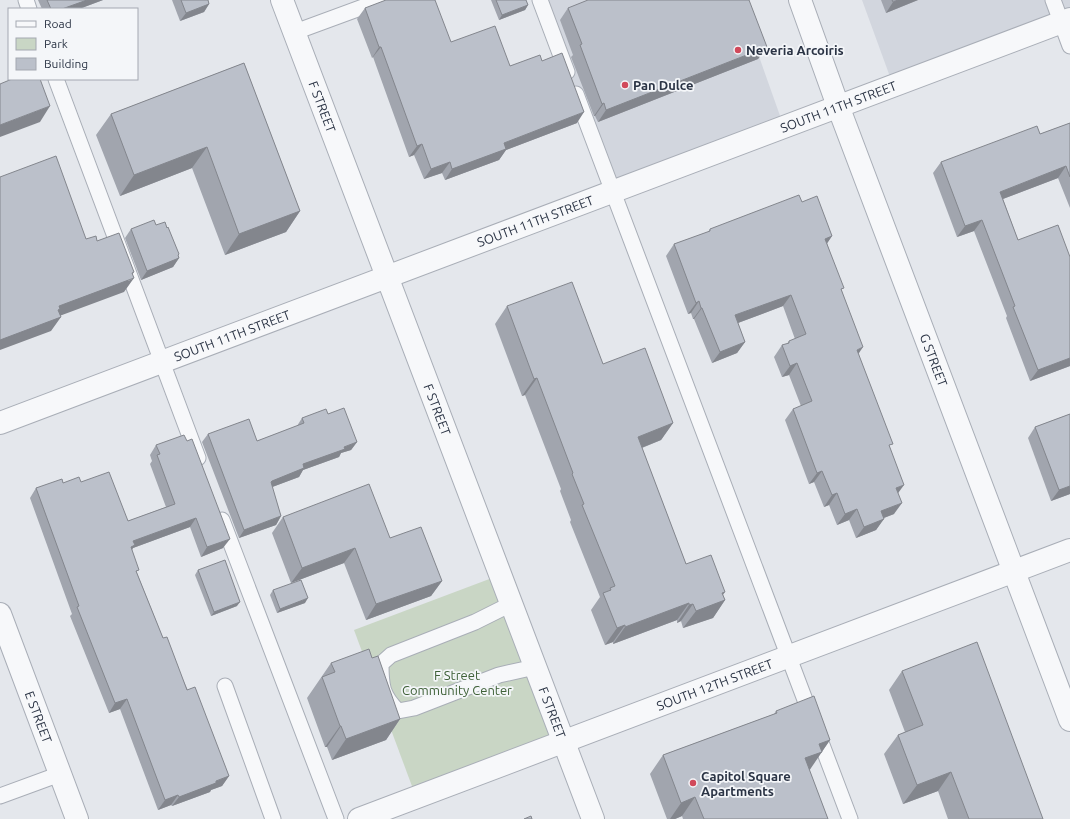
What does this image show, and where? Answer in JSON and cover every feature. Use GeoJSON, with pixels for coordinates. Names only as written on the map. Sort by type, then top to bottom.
{"type":"FeatureCollection","features":[{"type":"Feature","properties":{"kind":"street","name":"F STREET"},"geometry":{"type":"LineString","coordinates":[[282,0],[593,819]]}},
{"type":"Feature","properties":{"kind":"street","name":"G STREET"},"geometry":{"type":"LineString","coordinates":[[800,0],[838,106],[1070,720]]}},
{"type":"Feature","properties":{"kind":"street","name":"SOUTH 11TH STREET"},"geometry":{"type":"LineString","coordinates":[[0,423],[1065,20]]}},
{"type":"Feature","properties":{"kind":"street","name":"SOUTH 12TH STREET"},"geometry":{"type":"LineString","coordinates":[[358,819],[1070,550]]}},
{"type":"Feature","properties":{"kind":"street","name":"E STREET"},"geometry":{"type":"LineString","coordinates":[[0,614],[77,819]]}},
{"type":"Feature","properties":{"kind":"lane"},"geometry":{"type":"LineString","coordinates":[[295,32],[382,0]]}},
{"type":"Feature","properties":{"kind":"lane"},"geometry":{"type":"LineString","coordinates":[[540,0],[850,819]]}},
{"type":"Feature","properties":{"kind":"lane"},"geometry":{"type":"LineString","coordinates":[[1053,0],[1065,20],[1070,46]]}},
{"type":"Feature","properties":{"kind":"lane"},"geometry":{"type":"LineString","coordinates":[[56,80],[204,473]]}},
{"type":"Feature","properties":{"kind":"lane"},"geometry":{"type":"LineString","coordinates":[[218,510],[336,819]]}},
{"type":"Feature","properties":{"kind":"lane"},"geometry":{"type":"LineString","coordinates":[[511,604],[470,624],[391,655],[381,664],[381,682],[388,701],[398,711],[414,708],[499,675],[535,667]]}},
{"type":"Feature","properties":{"kind":"lane"},"geometry":{"type":"LineString","coordinates":[[225,686],[273,819]]}},
{"type":"Feature","properties":{"kind":"lane"},"geometry":{"type":"LineString","coordinates":[[0,796],[60,774]]}},
{"type":"Feature","properties":{"kind":"shaded area"},"geometry":{"type":"Polygon","coordinates":[[[540,0],[739,0],[784,127],[613,191],[540,0]]]}},
{"type":"Feature","properties":{"kind":"shaded area"},"geometry":{"type":"Polygon","coordinates":[[[862,0],[1070,0],[1070,19],[893,85],[862,0]]]}},
{"type":"Feature","properties":{"kind":"green space","name":"F Street Community Center"},"geometry":{"type":"Polygon","coordinates":[[[500,575],[563,742],[416,797],[354,630],[500,575]]]}},
{"type":"Feature","properties":{"kind":"building"},"geometry":{"type":"Polygon","coordinates":[[[47,0],[87,0],[65,8],[51,8],[47,0]]]}},
{"type":"Feature","properties":{"kind":"building"},"geometry":{"type":"Polygon","coordinates":[[[181,0],[208,0],[209,4],[186,13],[181,0]]]}},
{"type":"Feature","properties":{"kind":"building"},"geometry":{"type":"Polygon","coordinates":[[[386,0],[435,0],[451,42],[495,26],[510,66],[540,55],[542,61],[562,53],[584,112],[504,143],[506,149],[452,169],[450,162],[431,169],[422,144],[417,146],[381,47],[379,47],[365,8],[386,0]]]}},
{"type":"Feature","properties":{"kind":"building"},"geometry":{"type":"Polygon","coordinates":[[[496,0],[526,0],[528,5],[502,15],[496,0]]]}},
{"type":"Feature","properties":{"kind":"building"},"geometry":{"type":"Polygon","coordinates":[[[588,0],[749,0],[767,47],[606,110],[604,103],[602,104],[580,45],[582,44],[568,8],[588,0]]]}},
{"type":"Feature","properties":{"kind":"building"},"geometry":{"type":"Polygon","coordinates":[[[244,63],[300,211],[239,234],[207,147],[134,175],[111,114],[244,63]]]}},
{"type":"Feature","properties":{"kind":"building"},"geometry":{"type":"Polygon","coordinates":[[[10,80],[40,80],[50,106],[0,125],[0,84],[10,80]]]}},
{"type":"Feature","properties":{"kind":"building"},"geometry":{"type":"Polygon","coordinates":[[[1070,123],[1070,177],[1066,166],[1000,192],[1018,240],[1058,225],[1070,257],[1070,358],[1038,370],[1013,307],[1015,306],[982,220],[965,226],[941,162],[1037,126],[1040,134],[1070,123]]]}},
{"type":"Feature","properties":{"kind":"building"},"geometry":{"type":"Polygon","coordinates":[[[56,156],[86,239],[96,236],[97,241],[119,233],[134,272],[132,273],[134,278],[59,306],[60,309],[58,310],[61,317],[0,340],[0,177],[56,156]]]}},
{"type":"Feature","properties":{"kind":"building"},"geometry":{"type":"Polygon","coordinates":[[[799,195],[802,202],[817,196],[832,236],[825,239],[844,288],[841,289],[863,347],[857,350],[893,444],[889,445],[904,485],[896,488],[902,503],[881,511],[884,519],[864,527],[857,509],[845,514],[837,493],[832,495],[822,471],[817,473],[793,409],[812,401],[797,363],[790,366],[782,345],[806,334],[791,295],[735,315],[745,342],[720,352],[699,301],[696,303],[674,244],[799,195]]]}},
{"type":"Feature","properties":{"kind":"building"},"geometry":{"type":"Polygon","coordinates":[[[154,220],[156,225],[165,222],[179,254],[179,258],[147,271],[131,229],[154,220]]]}},
{"type":"Feature","properties":{"kind":"building"},"geometry":{"type":"Polygon","coordinates":[[[572,282],[603,364],[645,348],[673,423],[638,437],[686,564],[711,555],[725,592],[722,593],[725,600],[696,611],[693,604],[689,605],[689,603],[625,627],[625,625],[617,628],[603,593],[611,590],[610,588],[615,586],[582,505],[584,504],[537,378],[534,379],[507,306],[572,282]]]}},
{"type":"Feature","properties":{"kind":"building"},"geometry":{"type":"Polygon","coordinates":[[[344,408],[357,442],[344,447],[345,449],[303,464],[304,468],[272,481],[271,482],[281,516],[244,530],[208,434],[249,419],[257,441],[304,423],[302,418],[326,409],[328,414],[344,408]]]}},
{"type":"Feature","properties":{"kind":"building"},"geometry":{"type":"Polygon","coordinates":[[[1070,414],[1070,486],[1059,490],[1035,427],[1070,414]]]}},
{"type":"Feature","properties":{"kind":"building"},"geometry":{"type":"Polygon","coordinates":[[[184,435],[187,441],[192,439],[230,539],[207,547],[196,518],[133,541],[135,545],[131,547],[139,570],[136,571],[163,638],[167,637],[187,690],[195,687],[229,776],[216,781],[216,783],[179,797],[178,795],[165,800],[127,699],[115,703],[77,607],[79,606],[36,488],[62,479],[63,483],[79,477],[81,482],[109,472],[128,521],[175,504],[157,455],[160,454],[156,445],[184,435]]]}},
{"type":"Feature","properties":{"kind":"building"},"geometry":{"type":"Polygon","coordinates":[[[369,484],[390,538],[421,527],[442,581],[376,604],[355,548],[302,568],[283,517],[369,484]]]}},
{"type":"Feature","properties":{"kind":"building"},"geometry":{"type":"Polygon","coordinates":[[[225,560],[240,602],[214,612],[198,570],[225,560]]]}},
{"type":"Feature","properties":{"kind":"building"},"geometry":{"type":"Polygon","coordinates":[[[301,580],[308,598],[280,609],[273,590],[301,580]]]}},
{"type":"Feature","properties":{"kind":"building"},"geometry":{"type":"Polygon","coordinates":[[[977,642],[1043,819],[969,819],[951,772],[917,785],[898,735],[923,725],[902,671],[977,642]]]}},
{"type":"Feature","properties":{"kind":"building"},"geometry":{"type":"Polygon","coordinates":[[[369,649],[372,658],[378,656],[400,719],[346,739],[322,677],[335,672],[331,663],[369,649]]]}},
{"type":"Feature","properties":{"kind":"building"},"geometry":{"type":"Polygon","coordinates":[[[814,696],[830,740],[819,744],[822,752],[805,758],[828,819],[704,819],[695,797],[681,803],[663,755],[777,713],[776,711],[814,696]]]}},
{"type":"Feature","properties":{"kind":"building"},"geometry":{"type":"Polygon","coordinates":[[[531,816],[532,819],[524,819],[531,816]]]}},
{"type":"Feature","properties":{"kind":"place","name":"Neveria Arcoiris"},"geometry":{"type":"Point","coordinates":[738,50]}},
{"type":"Feature","properties":{"kind":"place","name":"Pan Dulce"},"geometry":{"type":"Point","coordinates":[625,85]}},
{"type":"Feature","properties":{"kind":"place","name":"Capitol Square Apartments"},"geometry":{"type":"Point","coordinates":[693,783]}}]}
